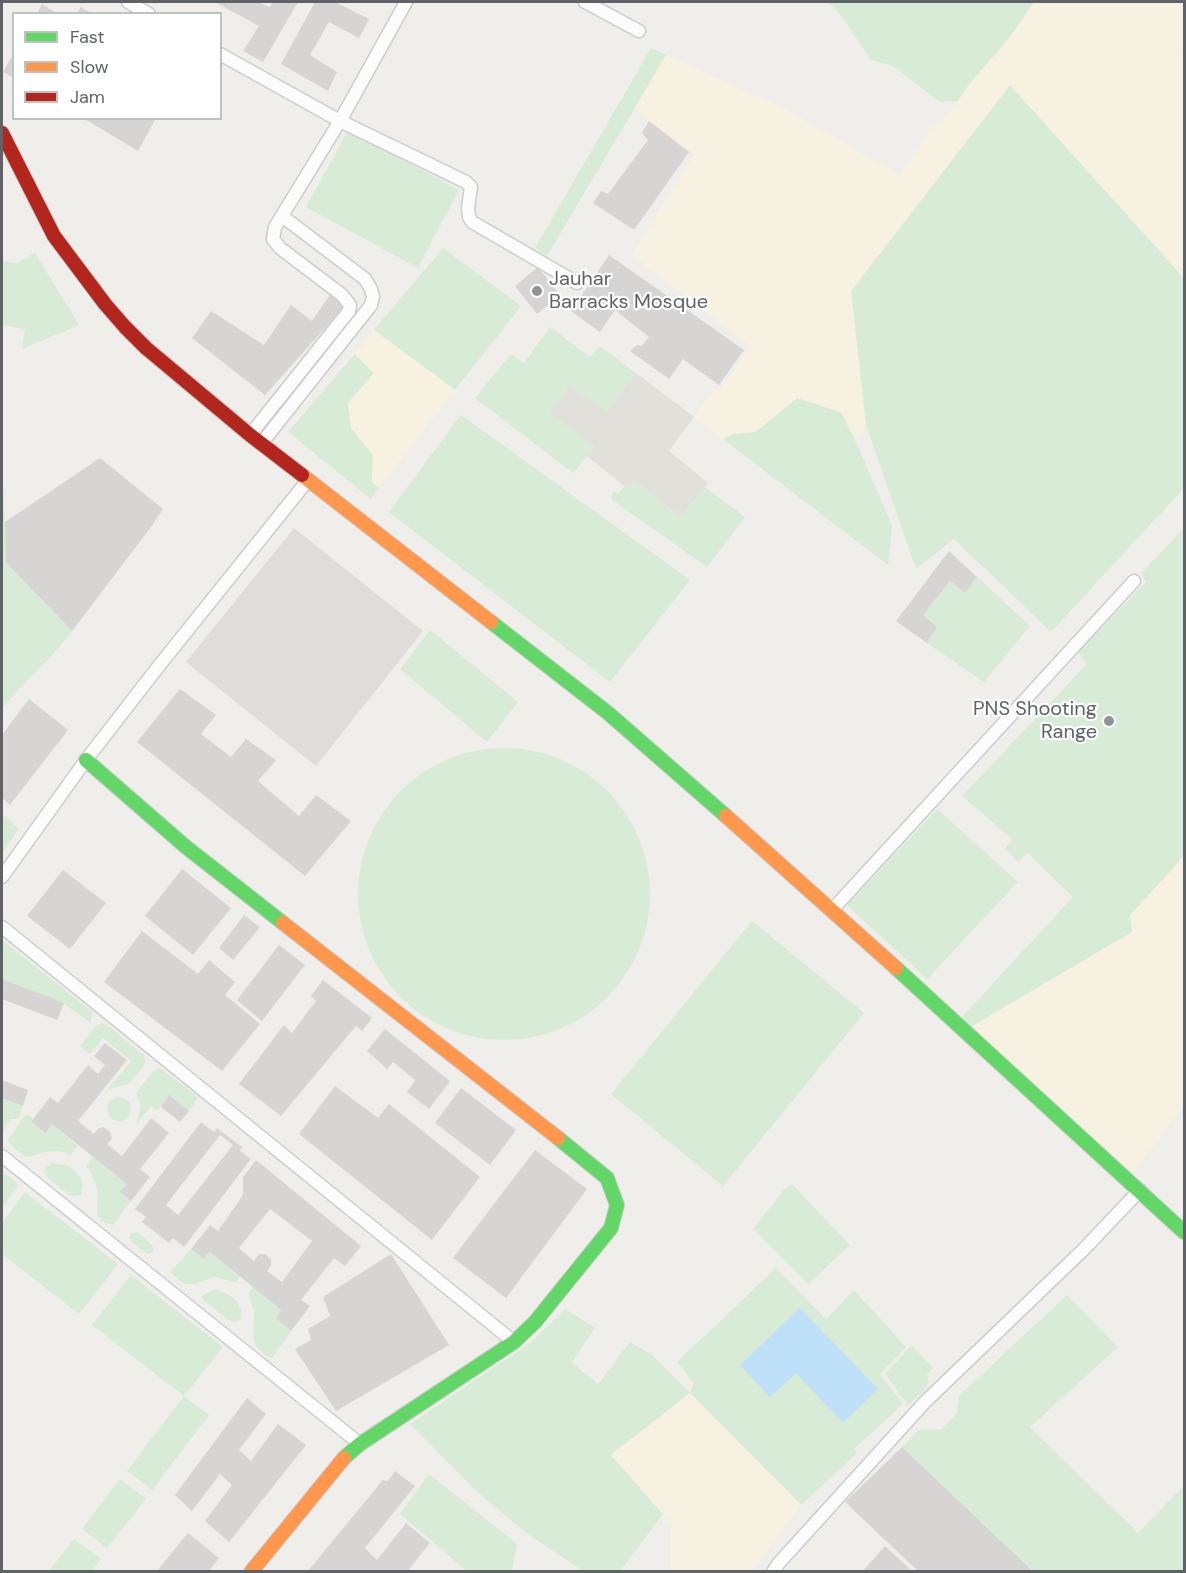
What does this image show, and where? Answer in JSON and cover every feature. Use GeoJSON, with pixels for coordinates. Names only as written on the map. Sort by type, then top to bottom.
{"type":"FeatureCollection","features":[{"type":"Feature","properties":{"kind":"street"},"geometry":{"type":"LineString","coordinates":[[128,2],[146,12]]}},
{"type":"Feature","properties":{"kind":"street"},"geometry":{"type":"LineString","coordinates":[[255,439],[349,311],[350,305],[342,295],[280,248],[273,239],[275,227],[340,121],[406,2]]}},
{"type":"Feature","properties":{"kind":"street"},"geometry":{"type":"LineString","coordinates":[[585,2],[639,31]]}},
{"type":"Feature","properties":{"kind":"street"},"geometry":{"type":"LineString","coordinates":[[222,55],[340,121],[466,182],[471,187],[468,208],[472,222],[577,284]]}},
{"type":"Feature","properties":{"kind":"street"},"geometry":{"type":"LineString","coordinates":[[2,133],[54,236],[105,304],[146,348],[255,439],[608,713],[831,910],[1185,1232]]}},
{"type":"Feature","properties":{"kind":"street"},"geometry":{"type":"LineString","coordinates":[[255,439],[364,314],[374,297],[365,279],[282,216]]}},
{"type":"Feature","properties":{"kind":"street"},"geometry":{"type":"LineString","coordinates":[[2,877],[86,760],[308,480]]}},
{"type":"Feature","properties":{"kind":"street"},"geometry":{"type":"LineString","coordinates":[[831,910],[1134,581]]}},
{"type":"Feature","properties":{"kind":"street"},"geometry":{"type":"LineString","coordinates":[[86,760],[186,847],[585,1159],[607,1179],[617,1205],[611,1228],[536,1322],[514,1342],[360,1444],[340,1461],[251,1572]]}},
{"type":"Feature","properties":{"kind":"street"},"geometry":{"type":"LineString","coordinates":[[2,927],[514,1342]]}},
{"type":"Feature","properties":{"kind":"street"},"geometry":{"type":"LineString","coordinates":[[2,1156],[360,1444]]}},
{"type":"Feature","properties":{"kind":"street"},"geometry":{"type":"LineString","coordinates":[[774,1572],[778,1564],[925,1402],[1084,1249],[1140,1190]]}},
{"type":"Feature","properties":{"kind":"shaded area"},"geometry":{"type":"Polygon","coordinates":[[[636,373],[694,417],[669,451],[708,483],[681,517],[634,480],[628,489],[587,456],[595,446],[548,414],[569,386],[607,411],[636,373]]]}},
{"type":"Feature","properties":{"kind":"shaded area"},"geometry":{"type":"Polygon","coordinates":[[[294,528],[423,631],[316,766],[186,662],[294,528]]]}},
{"type":"Feature","properties":{"kind":"green space"},"geometry":{"type":"Polygon","coordinates":[[[828,2],[1034,2],[1010,37],[958,101],[940,102],[893,66],[871,60],[843,18],[828,2]]]}},
{"type":"Feature","properties":{"kind":"green space"},"geometry":{"type":"Polygon","coordinates":[[[651,48],[666,55],[547,256],[535,248],[651,48]]]}},
{"type":"Feature","properties":{"kind":"green space"},"geometry":{"type":"Polygon","coordinates":[[[1010,85],[1184,278],[1184,488],[1051,632],[954,539],[916,569],[866,425],[851,291],[1010,85]]]}},
{"type":"Feature","properties":{"kind":"green space"},"geometry":{"type":"Polygon","coordinates":[[[348,130],[459,190],[418,268],[306,207],[348,130]]]}},
{"type":"Feature","properties":{"kind":"green space"},"geometry":{"type":"Polygon","coordinates":[[[443,248],[521,306],[455,390],[374,330],[443,248]]]}},
{"type":"Feature","properties":{"kind":"green space"},"geometry":{"type":"Polygon","coordinates":[[[35,253],[79,325],[22,349],[25,329],[2,325],[2,261],[16,263],[35,253]]]}},
{"type":"Feature","properties":{"kind":"green space"},"geometry":{"type":"Polygon","coordinates":[[[550,327],[590,357],[600,346],[636,373],[607,411],[569,386],[549,413],[595,446],[573,473],[475,398],[511,354],[524,363],[550,327]]]}},
{"type":"Feature","properties":{"kind":"green space"},"geometry":{"type":"Polygon","coordinates":[[[355,354],[374,373],[348,403],[351,428],[373,455],[372,482],[379,488],[371,499],[288,432],[355,354]]]}},
{"type":"Feature","properties":{"kind":"green space"},"geometry":{"type":"Polygon","coordinates":[[[797,398],[841,412],[892,525],[888,565],[723,439],[734,434],[756,432],[797,398]]]}},
{"type":"Feature","properties":{"kind":"green space"},"geometry":{"type":"Polygon","coordinates":[[[461,415],[690,580],[610,682],[389,512],[461,415]]]}},
{"type":"Feature","properties":{"kind":"green space"},"geometry":{"type":"Polygon","coordinates":[[[634,480],[681,517],[705,487],[745,517],[707,567],[611,499],[614,491],[618,494],[625,486],[628,488],[634,480]]]}},
{"type":"Feature","properties":{"kind":"green space"},"geometry":{"type":"Polygon","coordinates":[[[2,483],[7,562],[72,631],[2,707],[2,483]]]}},
{"type":"Feature","properties":{"kind":"green space","name":"PNS Shooting Range"},"geometry":{"type":"Polygon","coordinates":[[[1184,528],[1184,856],[1132,932],[971,1027],[962,1017],[1073,897],[1028,853],[1018,862],[1005,849],[1012,839],[962,796],[1087,664],[1078,652],[1146,582],[1141,573],[1184,528]]]}},
{"type":"Feature","properties":{"kind":"green space"},"geometry":{"type":"Polygon","coordinates":[[[977,577],[1030,626],[984,682],[927,643],[937,627],[923,615],[950,581],[965,593],[977,577]]]}},
{"type":"Feature","properties":{"kind":"green space"},"geometry":{"type":"Polygon","coordinates":[[[430,630],[518,702],[487,742],[400,669],[430,630]]]}},
{"type":"Feature","properties":{"kind":"green space"},"geometry":{"type":"Polygon","coordinates":[[[490,748],[518,748],[546,754],[573,765],[597,781],[617,801],[633,825],[644,852],[650,880],[650,908],[644,936],[633,963],[617,987],[597,1007],[573,1023],[546,1034],[518,1040],[490,1040],[462,1034],[435,1023],[411,1007],[391,987],[375,963],[364,936],[358,908],[358,880],[364,852],[375,825],[391,801],[411,781],[435,765],[462,754],[490,748]]]}},
{"type":"Feature","properties":{"kind":"green space"},"geometry":{"type":"Polygon","coordinates":[[[937,809],[1018,882],[927,979],[847,905],[937,809]]]}},
{"type":"Feature","properties":{"kind":"green space"},"geometry":{"type":"Polygon","coordinates":[[[2,814],[19,829],[2,853],[2,814]]]}},
{"type":"Feature","properties":{"kind":"green space"},"geometry":{"type":"Polygon","coordinates":[[[752,921],[864,1013],[723,1186],[611,1094],[752,921]]]}},
{"type":"Feature","properties":{"kind":"green space"},"geometry":{"type":"Polygon","coordinates":[[[2,940],[93,1012],[90,1022],[63,1003],[2,979],[2,940]]]}},
{"type":"Feature","properties":{"kind":"green space"},"geometry":{"type":"Polygon","coordinates":[[[102,1023],[144,1055],[145,1061],[144,1066],[128,1085],[110,1089],[102,1096],[131,1061],[103,1038],[90,1054],[80,1046],[95,1027],[102,1023]]]}},
{"type":"Feature","properties":{"kind":"green space"},"geometry":{"type":"Polygon","coordinates":[[[160,1068],[198,1097],[189,1111],[169,1096],[158,1110],[151,1106],[136,1125],[141,1105],[136,1093],[153,1071],[160,1068]]]}},
{"type":"Feature","properties":{"kind":"green space"},"geometry":{"type":"Polygon","coordinates":[[[119,1097],[128,1100],[131,1109],[128,1118],[119,1121],[110,1118],[107,1109],[110,1100],[119,1097]]]}},
{"type":"Feature","properties":{"kind":"green space"},"geometry":{"type":"Polygon","coordinates":[[[2,1098],[23,1106],[18,1119],[10,1119],[2,1132],[2,1098]]]}},
{"type":"Feature","properties":{"kind":"green space"},"geometry":{"type":"Polygon","coordinates":[[[28,1115],[33,1118],[31,1122],[44,1133],[52,1124],[78,1146],[70,1155],[60,1151],[23,1156],[8,1140],[23,1117],[28,1115]]]}},
{"type":"Feature","properties":{"kind":"green space"},"geometry":{"type":"Polygon","coordinates":[[[93,1157],[127,1184],[121,1192],[131,1201],[113,1225],[103,1222],[97,1215],[98,1193],[89,1169],[86,1167],[93,1157]]]}},
{"type":"Feature","properties":{"kind":"green space"},"geometry":{"type":"Polygon","coordinates":[[[52,1163],[69,1166],[80,1176],[83,1185],[81,1195],[71,1196],[46,1176],[44,1170],[52,1163]]]}},
{"type":"Feature","properties":{"kind":"green space"},"geometry":{"type":"Polygon","coordinates":[[[2,1171],[19,1185],[2,1207],[2,1171]]]}},
{"type":"Feature","properties":{"kind":"green space"},"geometry":{"type":"Polygon","coordinates":[[[792,1184],[850,1245],[808,1284],[753,1229],[783,1191],[792,1184]]]}},
{"type":"Feature","properties":{"kind":"green space"},"geometry":{"type":"Polygon","coordinates":[[[25,1192],[118,1264],[79,1314],[2,1254],[2,1223],[25,1192]]]}},
{"type":"Feature","properties":{"kind":"green space"},"geometry":{"type":"Polygon","coordinates":[[[137,1232],[152,1245],[152,1253],[142,1251],[131,1241],[129,1237],[131,1233],[137,1232]]]}},
{"type":"Feature","properties":{"kind":"green space"},"geometry":{"type":"Polygon","coordinates":[[[191,1249],[204,1259],[210,1252],[240,1277],[236,1282],[214,1277],[195,1284],[184,1284],[170,1272],[191,1249]]]}},
{"type":"Feature","properties":{"kind":"green space"},"geometry":{"type":"Polygon","coordinates":[[[776,1268],[826,1319],[854,1290],[906,1347],[880,1374],[903,1404],[854,1449],[857,1453],[801,1505],[690,1393],[694,1383],[677,1362],[776,1268]]]}},
{"type":"Feature","properties":{"kind":"green space"},"geometry":{"type":"Polygon","coordinates":[[[131,1275],[223,1347],[184,1396],[92,1325],[131,1275]]]}},
{"type":"Feature","properties":{"kind":"green space"},"geometry":{"type":"Polygon","coordinates":[[[253,1287],[281,1310],[276,1318],[291,1331],[272,1358],[266,1356],[257,1347],[253,1337],[254,1313],[249,1293],[253,1287]]]}},
{"type":"Feature","properties":{"kind":"green space"},"geometry":{"type":"Polygon","coordinates":[[[214,1289],[229,1295],[238,1302],[241,1319],[235,1322],[229,1321],[203,1300],[202,1296],[214,1289]]]}},
{"type":"Feature","properties":{"kind":"green space"},"geometry":{"type":"Polygon","coordinates":[[[1067,1295],[1118,1347],[1030,1427],[1138,1533],[1184,1486],[1184,1571],[1034,1571],[902,1447],[918,1430],[942,1429],[957,1413],[959,1396],[1067,1295]]]}},
{"type":"Feature","properties":{"kind":"green space"},"geometry":{"type":"Polygon","coordinates":[[[565,1309],[595,1328],[572,1363],[598,1384],[630,1342],[651,1354],[690,1393],[611,1455],[663,1514],[620,1571],[583,1571],[529,1535],[477,1492],[410,1424],[531,1342],[565,1309]]]}},
{"type":"Feature","properties":{"kind":"green space"},"geometry":{"type":"Polygon","coordinates":[[[912,1345],[933,1368],[927,1374],[929,1383],[921,1394],[908,1405],[885,1374],[912,1345]]]}},
{"type":"Feature","properties":{"kind":"green space"},"geometry":{"type":"Polygon","coordinates":[[[184,1396],[209,1415],[152,1490],[127,1471],[184,1396]]]}},
{"type":"Feature","properties":{"kind":"green space"},"geometry":{"type":"Polygon","coordinates":[[[429,1474],[517,1544],[512,1571],[467,1571],[400,1514],[429,1474]]]}},
{"type":"Feature","properties":{"kind":"green space"},"geometry":{"type":"Polygon","coordinates":[[[120,1479],[146,1499],[107,1548],[82,1529],[120,1479]]]}},
{"type":"Feature","properties":{"kind":"green space"},"geometry":{"type":"Polygon","coordinates":[[[74,1539],[101,1559],[91,1571],[49,1571],[74,1539]]]}},
{"type":"Feature","properties":{"kind":"sand"},"geometry":{"type":"Polygon","coordinates":[[[1034,2],[1184,2],[1184,54],[1174,47],[1184,55],[1184,278],[1010,85],[851,291],[866,425],[856,442],[841,412],[797,398],[755,432],[734,434],[723,439],[694,417],[714,389],[720,391],[750,346],[632,255],[694,154],[635,109],[666,55],[785,109],[900,175],[936,121],[941,124],[971,82],[1010,37],[1034,2]]]}},
{"type":"Feature","properties":{"kind":"sand"},"geometry":{"type":"Polygon","coordinates":[[[374,330],[455,390],[379,488],[372,482],[373,455],[351,428],[348,403],[374,373],[355,354],[374,330]]]}},
{"type":"Feature","properties":{"kind":"sand"},"geometry":{"type":"Polygon","coordinates":[[[1184,856],[1184,1105],[1133,1173],[971,1027],[1132,932],[1130,915],[1184,856]]]}},
{"type":"Feature","properties":{"kind":"sand"},"geometry":{"type":"Polygon","coordinates":[[[690,1393],[801,1505],[752,1571],[671,1571],[671,1526],[611,1455],[690,1393]]]}},
{"type":"Feature","properties":{"kind":"water"},"geometry":{"type":"Polygon","coordinates":[[[800,1308],[878,1389],[843,1423],[796,1373],[770,1397],[740,1365],[800,1308]]]}},
{"type":"Feature","properties":{"kind":"building"},"geometry":{"type":"Polygon","coordinates":[[[215,2],[259,2],[269,7],[273,2],[298,2],[263,62],[243,51],[259,26],[215,2]]]}},
{"type":"Feature","properties":{"kind":"building"},"geometry":{"type":"Polygon","coordinates":[[[315,2],[335,2],[369,19],[359,38],[329,22],[310,55],[337,72],[328,91],[281,64],[315,2]]]}},
{"type":"Feature","properties":{"kind":"building"},"geometry":{"type":"Polygon","coordinates":[[[42,4],[55,12],[38,12],[42,4]]]}},
{"type":"Feature","properties":{"kind":"building"},"geometry":{"type":"Polygon","coordinates":[[[81,7],[90,12],[78,12],[81,7]]]}},
{"type":"Feature","properties":{"kind":"building"},"geometry":{"type":"Polygon","coordinates":[[[12,56],[12,77],[3,72],[12,56]]]}},
{"type":"Feature","properties":{"kind":"building"},"geometry":{"type":"Polygon","coordinates":[[[86,120],[155,120],[138,151],[86,120]]]}},
{"type":"Feature","properties":{"kind":"building"},"geometry":{"type":"Polygon","coordinates":[[[649,121],[689,152],[634,230],[593,203],[601,191],[608,194],[648,140],[642,133],[649,121]]]}},
{"type":"Feature","properties":{"kind":"building"},"geometry":{"type":"Polygon","coordinates":[[[609,255],[744,350],[719,385],[683,359],[669,379],[630,351],[637,345],[642,346],[649,337],[615,310],[600,332],[571,311],[609,255]]]}},
{"type":"Feature","properties":{"kind":"building","name":"Jauhar Barracks Mosque"},"geometry":{"type":"Polygon","coordinates":[[[538,267],[560,295],[537,314],[515,286],[538,267]]]}},
{"type":"Feature","properties":{"kind":"building"},"geometry":{"type":"Polygon","coordinates":[[[330,295],[344,307],[265,395],[192,338],[211,311],[264,345],[291,305],[312,321],[330,295]]]}},
{"type":"Feature","properties":{"kind":"building"},"geometry":{"type":"Polygon","coordinates":[[[100,458],[163,509],[72,631],[6,562],[5,522],[100,458]]]}},
{"type":"Feature","properties":{"kind":"building"},"geometry":{"type":"Polygon","coordinates":[[[949,551],[977,577],[965,593],[950,581],[923,615],[937,627],[927,643],[896,621],[949,551]]]}},
{"type":"Feature","properties":{"kind":"building"},"geometry":{"type":"Polygon","coordinates":[[[180,689],[216,715],[201,734],[231,757],[246,739],[276,760],[258,781],[299,816],[316,795],[351,821],[305,876],[137,742],[180,689]]]}},
{"type":"Feature","properties":{"kind":"building"},"geometry":{"type":"Polygon","coordinates":[[[29,699],[68,730],[10,805],[2,798],[2,735],[29,699]]]}},
{"type":"Feature","properties":{"kind":"building"},"geometry":{"type":"Polygon","coordinates":[[[182,869],[231,908],[193,955],[145,916],[182,869]]]}},
{"type":"Feature","properties":{"kind":"building"},"geometry":{"type":"Polygon","coordinates":[[[63,870],[106,903],[70,949],[27,916],[63,870]]]}},
{"type":"Feature","properties":{"kind":"building"},"geometry":{"type":"Polygon","coordinates":[[[244,915],[260,927],[233,960],[219,948],[244,915]]]}},
{"type":"Feature","properties":{"kind":"building"},"geometry":{"type":"Polygon","coordinates":[[[142,931],[198,974],[209,960],[235,982],[225,995],[260,1024],[222,1071],[104,982],[142,931]]]}},
{"type":"Feature","properties":{"kind":"building"},"geometry":{"type":"Polygon","coordinates":[[[279,945],[305,965],[262,1021],[237,1000],[279,945]]]}},
{"type":"Feature","properties":{"kind":"building"},"geometry":{"type":"Polygon","coordinates":[[[2,979],[64,1003],[57,1020],[2,999],[2,979]]]}},
{"type":"Feature","properties":{"kind":"building"},"geometry":{"type":"Polygon","coordinates":[[[323,980],[372,1018],[362,1031],[356,1026],[281,1116],[239,1084],[284,1025],[292,1033],[316,1001],[311,996],[323,980]]]}},
{"type":"Feature","properties":{"kind":"building"},"geometry":{"type":"Polygon","coordinates":[[[385,1029],[450,1081],[429,1109],[407,1092],[415,1080],[393,1062],[387,1069],[367,1051],[385,1029]]]}},
{"type":"Feature","properties":{"kind":"building"},"geometry":{"type":"Polygon","coordinates":[[[105,1043],[127,1060],[78,1121],[94,1134],[103,1127],[110,1132],[112,1139],[107,1144],[122,1156],[151,1118],[169,1133],[140,1169],[150,1177],[131,1201],[120,1192],[127,1184],[52,1124],[45,1133],[31,1122],[50,1097],[58,1103],[88,1065],[98,1074],[105,1065],[94,1056],[105,1043]]]}},
{"type":"Feature","properties":{"kind":"building"},"geometry":{"type":"Polygon","coordinates":[[[2,1080],[28,1090],[23,1106],[2,1098],[2,1080]]]}},
{"type":"Feature","properties":{"kind":"building"},"geometry":{"type":"Polygon","coordinates":[[[335,1086],[378,1118],[389,1104],[480,1177],[432,1240],[299,1134],[335,1086]]]}},
{"type":"Feature","properties":{"kind":"building"},"geometry":{"type":"Polygon","coordinates":[[[461,1088],[516,1130],[490,1165],[435,1123],[461,1088]]]}},
{"type":"Feature","properties":{"kind":"building"},"geometry":{"type":"Polygon","coordinates":[[[169,1095],[189,1111],[180,1122],[161,1107],[169,1095]]]}},
{"type":"Feature","properties":{"kind":"building"},"geometry":{"type":"Polygon","coordinates":[[[201,1122],[214,1132],[217,1128],[242,1147],[240,1151],[251,1159],[184,1247],[173,1238],[169,1243],[142,1222],[146,1217],[135,1209],[201,1122]],[[220,1135],[166,1205],[178,1215],[233,1145],[220,1135]]]}},
{"type":"Feature","properties":{"kind":"building"},"geometry":{"type":"Polygon","coordinates":[[[535,1150],[587,1189],[506,1298],[453,1258],[535,1150]]]}},
{"type":"Feature","properties":{"kind":"building"},"geometry":{"type":"Polygon","coordinates":[[[256,1160],[361,1246],[345,1266],[334,1258],[301,1300],[310,1306],[291,1331],[276,1318],[281,1310],[210,1252],[204,1259],[191,1249],[210,1225],[218,1231],[243,1195],[243,1177],[256,1160]],[[270,1209],[239,1248],[254,1261],[259,1254],[265,1254],[271,1259],[271,1265],[267,1271],[282,1282],[312,1241],[270,1209]]]}},
{"type":"Feature","properties":{"kind":"building"},"geometry":{"type":"Polygon","coordinates":[[[391,1254],[449,1345],[336,1411],[295,1349],[311,1340],[308,1329],[330,1316],[323,1297],[391,1254]]]}},
{"type":"Feature","properties":{"kind":"building"},"geometry":{"type":"Polygon","coordinates":[[[247,1398],[266,1414],[239,1450],[251,1461],[278,1424],[306,1445],[229,1542],[205,1521],[232,1485],[220,1474],[192,1511],[175,1495],[247,1398]]]}},
{"type":"Feature","properties":{"kind":"building"},"geometry":{"type":"Polygon","coordinates":[[[902,1447],[1034,1572],[919,1572],[845,1502],[902,1447]]]}},
{"type":"Feature","properties":{"kind":"building"},"geometry":{"type":"Polygon","coordinates":[[[395,1471],[415,1486],[365,1548],[377,1560],[406,1523],[430,1543],[407,1572],[307,1572],[383,1480],[388,1481],[395,1471]]]}},
{"type":"Feature","properties":{"kind":"building"},"geometry":{"type":"Polygon","coordinates":[[[188,1533],[219,1558],[208,1572],[156,1572],[188,1533]]]}},
{"type":"Feature","properties":{"kind":"building"},"geometry":{"type":"Polygon","coordinates":[[[885,1546],[913,1572],[862,1572],[885,1546]]]}},
{"type":"Feature","properties":{"kind":"traffic: fast"},"geometry":{"type":"LineString","coordinates":[[491,622],[608,713],[726,816]]}},
{"type":"Feature","properties":{"kind":"traffic: fast"},"geometry":{"type":"LineString","coordinates":[[86,760],[186,847],[283,923]]}},
{"type":"Feature","properties":{"kind":"traffic: fast"},"geometry":{"type":"LineString","coordinates":[[896,968],[1184,1232]]}},
{"type":"Feature","properties":{"kind":"traffic: fast"},"geometry":{"type":"LineString","coordinates":[[344,1458],[360,1444],[514,1342],[535,1322],[611,1228],[617,1205],[607,1178],[558,1138]]}},
{"type":"Feature","properties":{"kind":"traffic: slow"},"geometry":{"type":"LineString","coordinates":[[302,475],[491,622]]}},
{"type":"Feature","properties":{"kind":"traffic: slow"},"geometry":{"type":"LineString","coordinates":[[726,816],[896,968]]}},
{"type":"Feature","properties":{"kind":"traffic: slow"},"geometry":{"type":"LineString","coordinates":[[283,923],[558,1138]]}},
{"type":"Feature","properties":{"kind":"traffic: slow"},"geometry":{"type":"LineString","coordinates":[[251,1572],[344,1458]]}},
{"type":"Feature","properties":{"kind":"traffic: jam"},"geometry":{"type":"LineString","coordinates":[[2,133],[54,236],[125,327],[146,348],[250,435],[302,475]]}},
{"type":"Feature","properties":{"kind":"place","name":"Jauhar Barracks Mosque"},"geometry":{"type":"Point","coordinates":[537,291]}},
{"type":"Feature","properties":{"kind":"place","name":"PNS Shooting Range"},"geometry":{"type":"Point","coordinates":[1109,721]}}]}
